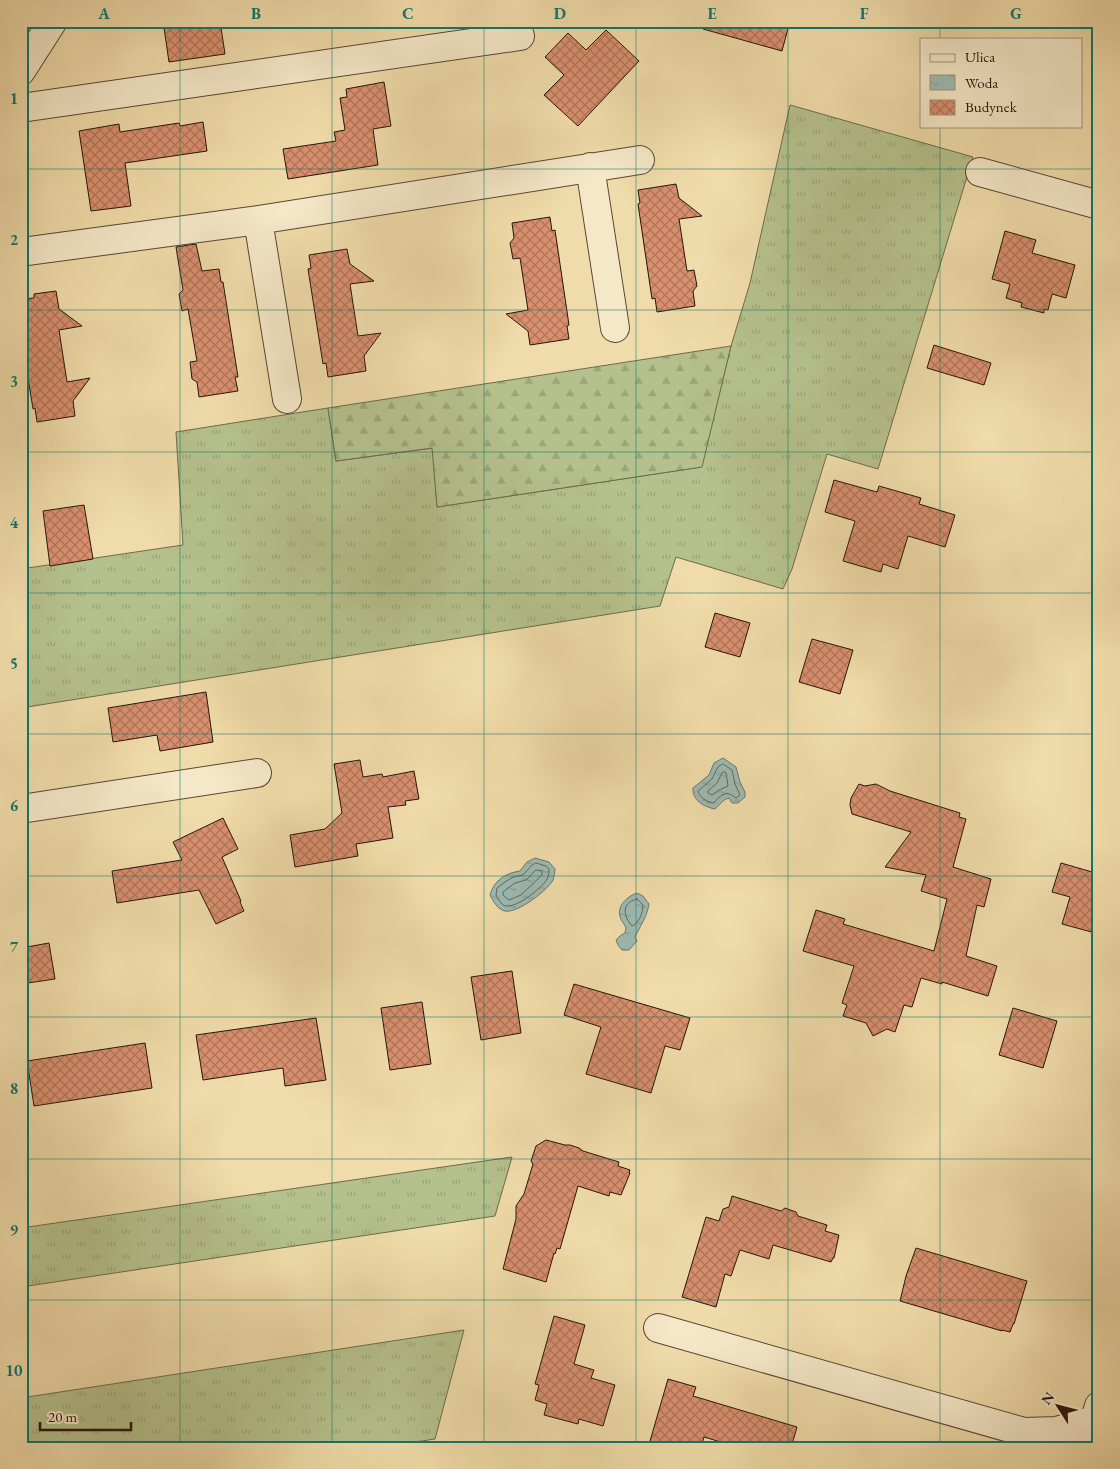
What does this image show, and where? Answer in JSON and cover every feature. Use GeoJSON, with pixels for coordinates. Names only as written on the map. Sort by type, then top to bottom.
{"type":"FeatureCollection","features":[{"type":"Feature","properties":{"kind":"street"},"geometry":{"type":"LineString","coordinates":[[21,71],[53,21]]}},
{"type":"Feature","properties":{"kind":"street"},"geometry":{"type":"LineString","coordinates":[[21,108],[520,36]]}},
{"type":"Feature","properties":{"kind":"street"},"geometry":{"type":"LineString","coordinates":[[21,252],[258,220],[640,160]]}},
{"type":"Feature","properties":{"kind":"street"},"geometry":{"type":"LineString","coordinates":[[590,168],[615,328]]}},
{"type":"Feature","properties":{"kind":"street"},"geometry":{"type":"LineString","coordinates":[[980,172],[1099,205]]}},
{"type":"Feature","properties":{"kind":"street"},"geometry":{"type":"LineString","coordinates":[[258,220],[287,399]]}},
{"type":"Feature","properties":{"kind":"street"},"geometry":{"type":"LineString","coordinates":[[21,809],[257,773]]}},
{"type":"Feature","properties":{"kind":"street"},"geometry":{"type":"LineString","coordinates":[[658,1328],[1024,1432],[1056,1431],[1096,1413]]}},
{"type":"Feature","properties":{"kind":"street"},"geometry":{"type":"LineString","coordinates":[[1086,1448],[1096,1413]]}},
{"type":"Feature","properties":{"kind":"green space"},"geometry":{"type":"Polygon","coordinates":[[[790,105],[973,157],[878,469],[827,454],[792,569],[783,589],[676,557],[660,606],[21,708],[21,569],[183,545],[176,432],[328,408],[336,461],[433,448],[437,507],[701,467],[731,346],[750,283],[790,105]]]}},
{"type":"Feature","properties":{"kind":"green space"},"geometry":{"type":"Polygon","coordinates":[[[731,346],[702,467],[437,507],[432,448],[336,461],[328,408],[731,346]]]}},
{"type":"Feature","properties":{"kind":"green space"},"geometry":{"type":"Polygon","coordinates":[[[512,1157],[495,1216],[21,1287],[21,1228],[512,1157]]]}},
{"type":"Feature","properties":{"kind":"green space"},"geometry":{"type":"Polygon","coordinates":[[[464,1330],[435,1439],[375,1448],[21,1448],[21,1398],[464,1330]]]}},
{"type":"Feature","properties":{"kind":"water"},"geometry":{"type":"Polygon","coordinates":[[[723,758],[736,767],[745,797],[738,803],[732,803],[729,798],[715,809],[707,807],[700,802],[694,796],[693,788],[709,775],[714,763],[723,758]]]}},
{"type":"Feature","properties":{"kind":"water"},"geometry":{"type":"Polygon","coordinates":[[[535,858],[549,862],[555,869],[553,880],[539,895],[517,909],[505,911],[500,909],[490,895],[494,885],[510,873],[520,871],[527,862],[535,858]]]}},
{"type":"Feature","properties":{"kind":"water"},"geometry":{"type":"Polygon","coordinates":[[[637,893],[643,896],[649,904],[648,909],[635,937],[637,941],[629,950],[622,950],[616,940],[625,933],[626,928],[620,916],[620,907],[625,900],[637,893]]]}},
{"type":"Feature","properties":{"kind":"building"},"geometry":{"type":"Polygon","coordinates":[[[163,21],[220,21],[225,54],[169,62],[163,21]]]}},
{"type":"Feature","properties":{"kind":"building"},"geometry":{"type":"Polygon","coordinates":[[[704,21],[790,21],[782,51],[703,29],[704,21]]]}},
{"type":"Feature","properties":{"kind":"building"},"geometry":{"type":"Polygon","coordinates":[[[606,30],[639,61],[578,126],[544,95],[564,75],[545,57],[568,33],[586,50],[606,30]]]}},
{"type":"Feature","properties":{"kind":"building"},"geometry":{"type":"Polygon","coordinates":[[[384,82],[391,126],[373,129],[378,165],[288,179],[283,149],[336,141],[334,132],[345,130],[340,98],[347,97],[346,89],[384,82]]]}},
{"type":"Feature","properties":{"kind":"building"},"geometry":{"type":"Polygon","coordinates":[[[203,122],[207,151],[125,163],[131,206],[91,211],[79,131],[119,124],[120,132],[179,123],[180,126],[203,122]]]}},
{"type":"Feature","properties":{"kind":"building"},"geometry":{"type":"Polygon","coordinates":[[[676,184],[679,198],[702,216],[679,219],[687,271],[694,270],[697,286],[693,291],[695,306],[657,312],[655,298],[652,299],[638,204],[640,203],[638,190],[676,184]]]}},
{"type":"Feature","properties":{"kind":"building"},"geometry":{"type":"Polygon","coordinates":[[[550,217],[552,231],[555,230],[569,325],[567,326],[569,339],[530,345],[528,331],[506,314],[528,310],[520,258],[513,259],[510,243],[514,238],[512,223],[550,217]]]}},
{"type":"Feature","properties":{"kind":"building"},"geometry":{"type":"Polygon","coordinates":[[[1005,231],[1036,240],[1032,253],[1075,265],[1066,298],[1052,294],[1048,310],[1044,309],[1044,313],[1021,307],[1022,303],[1006,298],[1010,284],[992,279],[1005,231]]]}},
{"type":"Feature","properties":{"kind":"building"},"geometry":{"type":"Polygon","coordinates":[[[196,244],[202,271],[219,269],[221,282],[223,282],[238,377],[235,377],[238,391],[199,397],[197,382],[192,379],[190,362],[197,361],[188,309],[182,311],[179,294],[183,290],[176,247],[196,244]]]}},
{"type":"Feature","properties":{"kind":"building"},"geometry":{"type":"Polygon","coordinates":[[[347,249],[350,264],[374,281],[350,284],[358,336],[381,333],[364,356],[366,371],[328,377],[326,363],[323,364],[308,269],[311,268],[309,255],[347,249]]]}},
{"type":"Feature","properties":{"kind":"building"},"geometry":{"type":"Polygon","coordinates":[[[56,291],[59,309],[82,326],[59,330],[67,382],[90,378],[73,401],[75,416],[37,422],[35,408],[33,409],[21,335],[21,299],[34,298],[34,294],[56,291]]]}},
{"type":"Feature","properties":{"kind":"building"},"geometry":{"type":"Polygon","coordinates":[[[934,345],[991,363],[984,385],[927,368],[934,345]]]}},
{"type":"Feature","properties":{"kind":"building"},"geometry":{"type":"Polygon","coordinates":[[[834,480],[877,492],[879,486],[921,498],[919,504],[955,515],[945,547],[908,536],[898,569],[883,564],[881,572],[843,561],[855,521],[825,512],[834,480]]]}},
{"type":"Feature","properties":{"kind":"building"},"geometry":{"type":"Polygon","coordinates":[[[84,505],[93,559],[50,566],[43,511],[84,505]]]}},
{"type":"Feature","properties":{"kind":"building"},"geometry":{"type":"Polygon","coordinates":[[[715,613],[750,623],[740,657],[705,647],[715,613]]]}},
{"type":"Feature","properties":{"kind":"building"},"geometry":{"type":"Polygon","coordinates":[[[812,639],[853,650],[840,694],[799,682],[812,639]]]}},
{"type":"Feature","properties":{"kind":"building"},"geometry":{"type":"Polygon","coordinates":[[[206,692],[213,742],[160,751],[157,735],[113,742],[108,708],[206,692]]]}},
{"type":"Feature","properties":{"kind":"building"},"geometry":{"type":"Polygon","coordinates":[[[360,760],[363,777],[382,774],[383,777],[414,771],[419,799],[405,801],[406,805],[388,807],[393,838],[356,844],[358,856],[295,867],[290,835],[325,829],[342,813],[334,764],[360,760]]]}},
{"type":"Feature","properties":{"kind":"building"},"geometry":{"type":"Polygon","coordinates":[[[859,784],[865,786],[876,784],[890,791],[960,813],[959,817],[966,819],[953,867],[991,879],[984,907],[977,905],[966,956],[997,966],[988,996],[942,982],[942,984],[921,978],[912,1007],[904,1005],[895,1032],[887,1029],[873,1036],[866,1023],[843,1016],[847,1005],[842,1003],[854,966],[803,951],[816,910],[845,919],[843,924],[934,951],[947,899],[921,891],[926,875],[885,867],[911,832],[852,814],[851,798],[859,784]]]}},
{"type":"Feature","properties":{"kind":"building"},"geometry":{"type":"Polygon","coordinates":[[[223,818],[238,849],[222,857],[244,911],[216,924],[199,890],[117,903],[112,871],[182,860],[173,842],[223,818]]]}},
{"type":"Feature","properties":{"kind":"building"},"geometry":{"type":"Polygon","coordinates":[[[1061,863],[1099,874],[1099,934],[1062,924],[1070,897],[1052,892],[1061,863]]]}},
{"type":"Feature","properties":{"kind":"building"},"geometry":{"type":"Polygon","coordinates":[[[49,943],[55,979],[21,984],[21,948],[49,943]]]}},
{"type":"Feature","properties":{"kind":"building"},"geometry":{"type":"Polygon","coordinates":[[[512,971],[521,1033],[481,1040],[471,977],[512,971]]]}},
{"type":"Feature","properties":{"kind":"building"},"geometry":{"type":"Polygon","coordinates":[[[574,984],[690,1018],[680,1050],[665,1046],[651,1093],[586,1074],[601,1027],[564,1015],[574,984]]]}},
{"type":"Feature","properties":{"kind":"building"},"geometry":{"type":"Polygon","coordinates":[[[422,1002],[431,1064],[390,1070],[381,1008],[422,1002]]]}},
{"type":"Feature","properties":{"kind":"building"},"geometry":{"type":"Polygon","coordinates":[[[1013,1008],[1057,1021],[1043,1068],[999,1055],[1013,1008]]]}},
{"type":"Feature","properties":{"kind":"building"},"geometry":{"type":"Polygon","coordinates":[[[316,1018],[326,1080],[285,1086],[283,1068],[203,1080],[196,1035],[316,1018]]]}},
{"type":"Feature","properties":{"kind":"building"},"geometry":{"type":"Polygon","coordinates":[[[145,1043],[152,1088],[34,1106],[27,1061],[145,1043]]]}},
{"type":"Feature","properties":{"kind":"building"},"geometry":{"type":"Polygon","coordinates":[[[546,1140],[570,1145],[619,1162],[618,1166],[630,1170],[630,1173],[621,1195],[610,1192],[609,1196],[578,1186],[560,1249],[557,1248],[554,1253],[546,1282],[503,1269],[516,1219],[516,1206],[524,1194],[536,1146],[546,1140]]]}},
{"type":"Feature","properties":{"kind":"building"},"geometry":{"type":"Polygon","coordinates":[[[732,1196],[781,1211],[785,1208],[796,1212],[798,1216],[827,1225],[825,1231],[839,1235],[834,1258],[831,1262],[773,1245],[769,1259],[740,1250],[731,1276],[725,1274],[716,1307],[682,1297],[706,1217],[719,1221],[723,1209],[729,1207],[732,1196]]]}},
{"type":"Feature","properties":{"kind":"building"},"geometry":{"type":"Polygon","coordinates":[[[916,1248],[1027,1281],[1010,1332],[900,1301],[916,1248]]]}},
{"type":"Feature","properties":{"kind":"building"},"geometry":{"type":"Polygon","coordinates":[[[554,1316],[585,1325],[574,1364],[594,1370],[591,1378],[615,1385],[603,1426],[579,1419],[578,1424],[544,1415],[547,1404],[535,1400],[539,1385],[535,1384],[554,1316]]]}},
{"type":"Feature","properties":{"kind":"building"},"geometry":{"type":"Polygon","coordinates":[[[668,1379],[696,1387],[693,1396],[797,1427],[791,1448],[741,1448],[704,1437],[701,1448],[648,1448],[668,1379]]]}}]}
